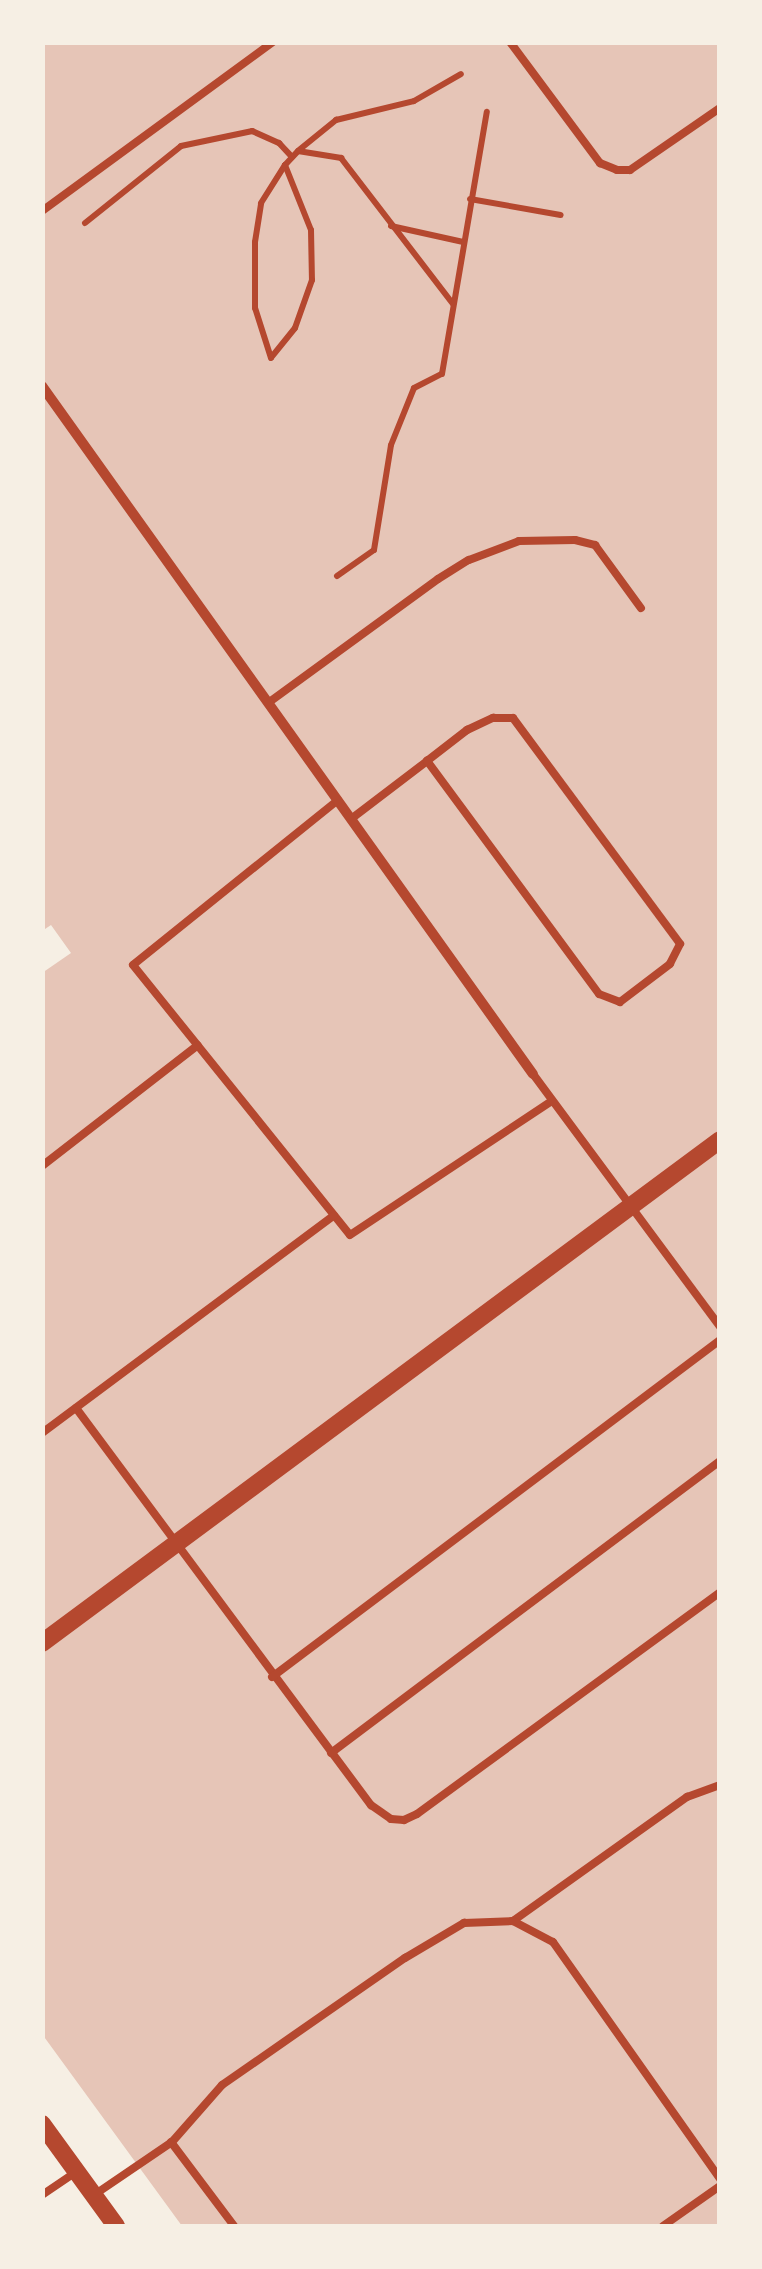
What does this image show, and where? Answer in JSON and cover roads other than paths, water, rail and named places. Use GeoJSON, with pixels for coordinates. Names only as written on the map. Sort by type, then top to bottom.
{"type":"FeatureCollection","features":[{"type":"Feature","properties":{"kind":"street"},"geometry":{"type":"LineString","coordinates":[[42,386],[533,1074]]}},
{"type":"Feature","properties":{"kind":"street"},"geometry":{"type":"LineString","coordinates":[[42,1643],[720,1140]]}},
{"type":"Feature","properties":{"kind":"street"},"geometry":{"type":"LineString","coordinates":[[42,2124],[115,2226]]}},
{"type":"Feature","properties":{"kind":"lane"},"geometry":{"type":"LineString","coordinates":[[42,211],[274,42]]}},
{"type":"Feature","properties":{"kind":"lane"},"geometry":{"type":"LineString","coordinates":[[510,42],[600,163],[617,170],[630,170],[720,108]]}},
{"type":"Feature","properties":{"kind":"lane"},"geometry":{"type":"LineString","coordinates":[[268,703],[438,579],[469,560],[519,541],[574,540],[595,545],[641,608]]}},
{"type":"Feature","properties":{"kind":"lane"},"geometry":{"type":"LineString","coordinates":[[351,819],[467,730],[493,718],[513,718],[680,944],[670,964],[620,1002],[600,994],[427,761]]}},
{"type":"Feature","properties":{"kind":"lane"},"geometry":{"type":"LineString","coordinates":[[338,800],[134,965],[350,1236],[552,1101]]}},
{"type":"Feature","properties":{"kind":"lane"},"geometry":{"type":"LineString","coordinates":[[42,1166],[198,1045]]}},
{"type":"Feature","properties":{"kind":"lane"},"geometry":{"type":"LineString","coordinates":[[533,1074],[720,1327]]}},
{"type":"Feature","properties":{"kind":"lane"},"geometry":{"type":"LineString","coordinates":[[42,1433],[334,1215]]}},
{"type":"Feature","properties":{"kind":"lane"},"geometry":{"type":"LineString","coordinates":[[272,1676],[720,1340]]}},
{"type":"Feature","properties":{"kind":"lane"},"geometry":{"type":"LineString","coordinates":[[76,1408],[370,1806],[391,1818],[404,1820],[720,1592]]}},
{"type":"Feature","properties":{"kind":"lane"},"geometry":{"type":"LineString","coordinates":[[332,1754],[720,1462]]}},
{"type":"Feature","properties":{"kind":"lane"},"geometry":{"type":"LineString","coordinates":[[514,1921],[687,1797],[720,1785]]}},
{"type":"Feature","properties":{"kind":"lane"},"geometry":{"type":"LineString","coordinates":[[93,2196],[171,2142],[222,2085],[405,1958],[464,1923],[514,1921],[553,1942],[720,2183],[663,2226]]}},
{"type":"Feature","properties":{"kind":"lane"},"geometry":{"type":"LineString","coordinates":[[171,2142],[234,2226]]}},
{"type":"Feature","properties":{"kind":"lane"},"geometry":{"type":"LineString","coordinates":[[42,2195],[76,2172]]}}]}
